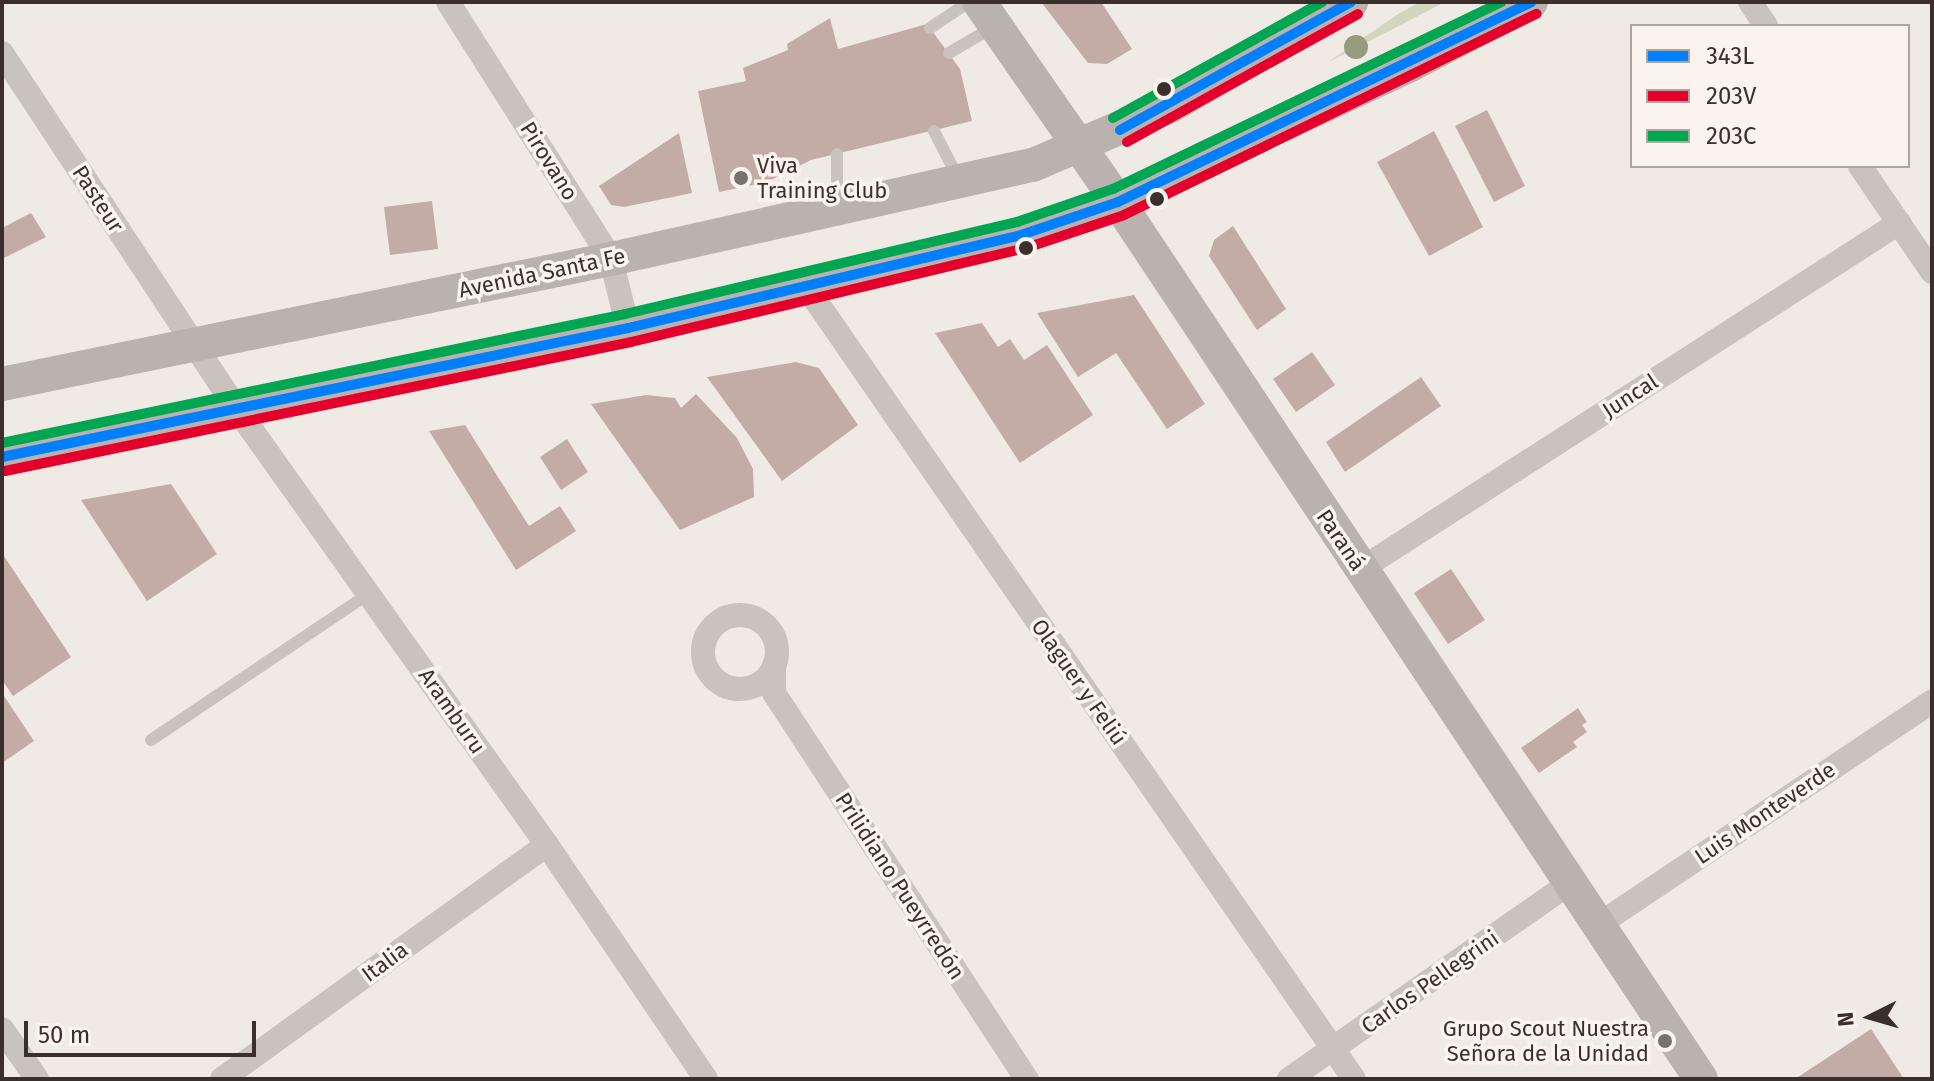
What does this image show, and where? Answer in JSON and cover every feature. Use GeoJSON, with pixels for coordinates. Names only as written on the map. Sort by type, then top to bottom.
{"type":"FeatureCollection","features":[{"type":"Feature","properties":{"kind":"main road","name":"Avenida Santa Fe"},"geometry":{"type":"LineString","coordinates":[[2,384],[611,259],[1033,165],[1079,148],[1172,105],[1351,2]]}},
{"type":"Feature","properties":{"kind":"main road"},"geometry":{"type":"LineString","coordinates":[[2,457],[628,328],[1021,235],[1118,202],[1412,64],[1531,2]]}},
{"type":"Feature","properties":{"kind":"main road","name":"Paraná"},"geometry":{"type":"LineString","coordinates":[[988,13],[1118,202],[1701,1079]]}},
{"type":"Feature","properties":{"kind":"street","name":"Pirovano"},"geometry":{"type":"LineString","coordinates":[[448,2],[611,259],[628,328]]}},
{"type":"Feature","properties":{"kind":"street"},"geometry":{"type":"LineString","coordinates":[[1750,2],[1765,24]]}},
{"type":"Feature","properties":{"kind":"street","name":"Pasteur"},"geometry":{"type":"LineString","coordinates":[[2,53],[195,345]]}},
{"type":"Feature","properties":{"kind":"street"},"geometry":{"type":"LineString","coordinates":[[1861,168],[1932,272]]}},
{"type":"Feature","properties":{"kind":"street","name":"Juncal"},"geometry":{"type":"LineString","coordinates":[[1361,569],[1899,223]]}},
{"type":"Feature","properties":{"kind":"street","name":"Olaguer y Feliú"},"geometry":{"type":"LineString","coordinates":[[805,285],[1354,1079]]}},
{"type":"Feature","properties":{"kind":"street","name":"Aramburu"},"geometry":{"type":"LineString","coordinates":[[195,345],[236,408],[547,845],[706,1079]]}},
{"type":"Feature","properties":{"kind":"street"},"geometry":{"type":"LineString","coordinates":[[734,615],[764,623],[775,641],[774,665],[762,690],[724,686],[709,672],[704,641],[715,624],[734,615]]}},
{"type":"Feature","properties":{"kind":"street","name":"Prilidiano Pueyrredón"},"geometry":{"type":"LineString","coordinates":[[762,690],[1027,1079]]}},
{"type":"Feature","properties":{"kind":"street","name":"Luis Monteverde"},"geometry":{"type":"LineString","coordinates":[[1598,925],[1932,701]]}},
{"type":"Feature","properties":{"kind":"street","name":"Italia"},"geometry":{"type":"LineString","coordinates":[[222,1079],[547,845]]}},
{"type":"Feature","properties":{"kind":"street","name":"Carlos Pellegrini"},"geometry":{"type":"LineString","coordinates":[[1289,1079],[1570,883]]}},
{"type":"Feature","properties":{"kind":"street"},"geometry":{"type":"LineString","coordinates":[[2,1029],[37,1079]]}},
{"type":"Feature","properties":{"kind":"lane"},"geometry":{"type":"LineString","coordinates":[[930,28],[969,2]]}},
{"type":"Feature","properties":{"kind":"lane"},"geometry":{"type":"LineString","coordinates":[[949,53],[988,13]]}},
{"type":"Feature","properties":{"kind":"lane"},"geometry":{"type":"LineString","coordinates":[[934,131],[959,180]]}},
{"type":"Feature","properties":{"kind":"lane"},"geometry":{"type":"LineString","coordinates":[[837,154],[837,209]]}},
{"type":"Feature","properties":{"kind":"lane"},"geometry":{"type":"LineString","coordinates":[[151,740],[368,594]]}},
{"type":"Feature","properties":{"kind":"green space"},"geometry":{"type":"Polygon","coordinates":[[[1420,2],[1445,2],[1327,63],[1398,14],[1420,2]]]}},
{"type":"Feature","properties":{"kind":"building"},"geometry":{"type":"Polygon","coordinates":[[[1041,2],[1101,2],[1132,49],[1107,64],[1088,63],[1041,2]]]}},
{"type":"Feature","properties":{"kind":"building"},"geometry":{"type":"Polygon","coordinates":[[[830,18],[838,49],[927,24],[960,69],[972,121],[811,160],[767,182],[719,192],[698,91],[746,81],[743,68],[788,50],[787,44],[830,18]]]}},
{"type":"Feature","properties":{"kind":"building"},"geometry":{"type":"Polygon","coordinates":[[[1487,110],[1525,186],[1494,202],[1455,126],[1487,110]]]}},
{"type":"Feature","properties":{"kind":"building"},"geometry":{"type":"Polygon","coordinates":[[[1434,131],[1483,227],[1429,256],[1377,162],[1434,131]]]}},
{"type":"Feature","properties":{"kind":"building"},"geometry":{"type":"Polygon","coordinates":[[[679,133],[692,193],[624,207],[611,205],[599,186],[679,133]]]}},
{"type":"Feature","properties":{"kind":"building"},"geometry":{"type":"Polygon","coordinates":[[[432,201],[438,249],[390,255],[384,207],[432,201]]]}},
{"type":"Feature","properties":{"kind":"building"},"geometry":{"type":"Polygon","coordinates":[[[31,213],[46,237],[2,259],[2,228],[31,213]]]}},
{"type":"Feature","properties":{"kind":"building"},"geometry":{"type":"Polygon","coordinates":[[[1233,226],[1286,309],[1257,330],[1209,256],[1214,240],[1233,226]]]}},
{"type":"Feature","properties":{"kind":"building"},"geometry":{"type":"Polygon","coordinates":[[[1134,295],[1205,404],[1167,429],[1116,353],[1078,377],[1037,313],[1134,295]]]}},
{"type":"Feature","properties":{"kind":"building"},"geometry":{"type":"Polygon","coordinates":[[[982,323],[998,347],[1010,339],[1024,360],[1047,345],[1093,415],[1020,463],[935,333],[982,323]]]}},
{"type":"Feature","properties":{"kind":"building"},"geometry":{"type":"Polygon","coordinates":[[[1312,352],[1335,385],[1296,412],[1273,379],[1312,352]]]}},
{"type":"Feature","properties":{"kind":"building"},"geometry":{"type":"Polygon","coordinates":[[[796,362],[819,368],[858,425],[782,481],[707,377],[796,362]]]}},
{"type":"Feature","properties":{"kind":"building"},"geometry":{"type":"Polygon","coordinates":[[[1421,377],[1441,406],[1345,472],[1326,442],[1421,377]]]}},
{"type":"Feature","properties":{"kind":"building"},"geometry":{"type":"Polygon","coordinates":[[[696,394],[737,438],[753,469],[754,497],[680,530],[591,404],[646,395],[675,398],[681,408],[696,394]]]}},
{"type":"Feature","properties":{"kind":"building"},"geometry":{"type":"Polygon","coordinates":[[[465,425],[529,526],[560,506],[576,531],[516,570],[429,431],[465,425]]]}},
{"type":"Feature","properties":{"kind":"building"},"geometry":{"type":"Polygon","coordinates":[[[567,439],[588,472],[561,490],[540,457],[567,439]]]}},
{"type":"Feature","properties":{"kind":"building"},"geometry":{"type":"Polygon","coordinates":[[[171,484],[217,554],[147,601],[81,500],[171,484]]]}},
{"type":"Feature","properties":{"kind":"building"},"geometry":{"type":"Polygon","coordinates":[[[2,553],[71,657],[13,696],[2,680],[2,553]]]}},
{"type":"Feature","properties":{"kind":"building"},"geometry":{"type":"Polygon","coordinates":[[[1451,569],[1485,620],[1448,644],[1414,593],[1451,569]]]}},
{"type":"Feature","properties":{"kind":"building"},"geometry":{"type":"Polygon","coordinates":[[[2,693],[34,741],[2,763],[2,693]]]}},
{"type":"Feature","properties":{"kind":"building"},"geometry":{"type":"Polygon","coordinates":[[[1578,708],[1587,722],[1582,725],[1587,732],[1573,742],[1577,747],[1539,773],[1521,748],[1578,708]]]}},
{"type":"Feature","properties":{"kind":"building"},"geometry":{"type":"Polygon","coordinates":[[[1871,1029],[1904,1079],[1795,1079],[1871,1029]]]}},
{"type":"Feature","properties":{"kind":"transit line","name":"203C"},"geometry":{"type":"LineString","coordinates":[[1113,118],[1322,2]]}},
{"type":"Feature","properties":{"kind":"transit line","name":"343L"},"geometry":{"type":"LineString","coordinates":[[1120,130],[1351,2]]}},
{"type":"Feature","properties":{"kind":"transit line","name":"203C"},"geometry":{"type":"LineString","coordinates":[[2,443],[625,314],[1017,222],[1113,189],[1501,2]]}},
{"type":"Feature","properties":{"kind":"transit line","name":"343L"},"geometry":{"type":"LineString","coordinates":[[2,457],[628,328],[1021,235],[1118,202],[1531,2]]}},
{"type":"Feature","properties":{"kind":"transit line","name":"203V"},"geometry":{"type":"LineString","coordinates":[[1127,142],[1358,14]]}},
{"type":"Feature","properties":{"kind":"transit line","name":"203V"},"geometry":{"type":"LineString","coordinates":[[5,471],[631,342],[1026,248],[1124,215],[1537,14]]}},
{"type":"Feature","properties":{"kind":"place","name":"Viva Training Club"},"geometry":{"type":"Point","coordinates":[741,178]}},
{"type":"Feature","properties":{"kind":"place","name":"Grupo Scout Nuestra Señora de la Unidad"},"geometry":{"type":"Point","coordinates":[1665,1041]}}]}
